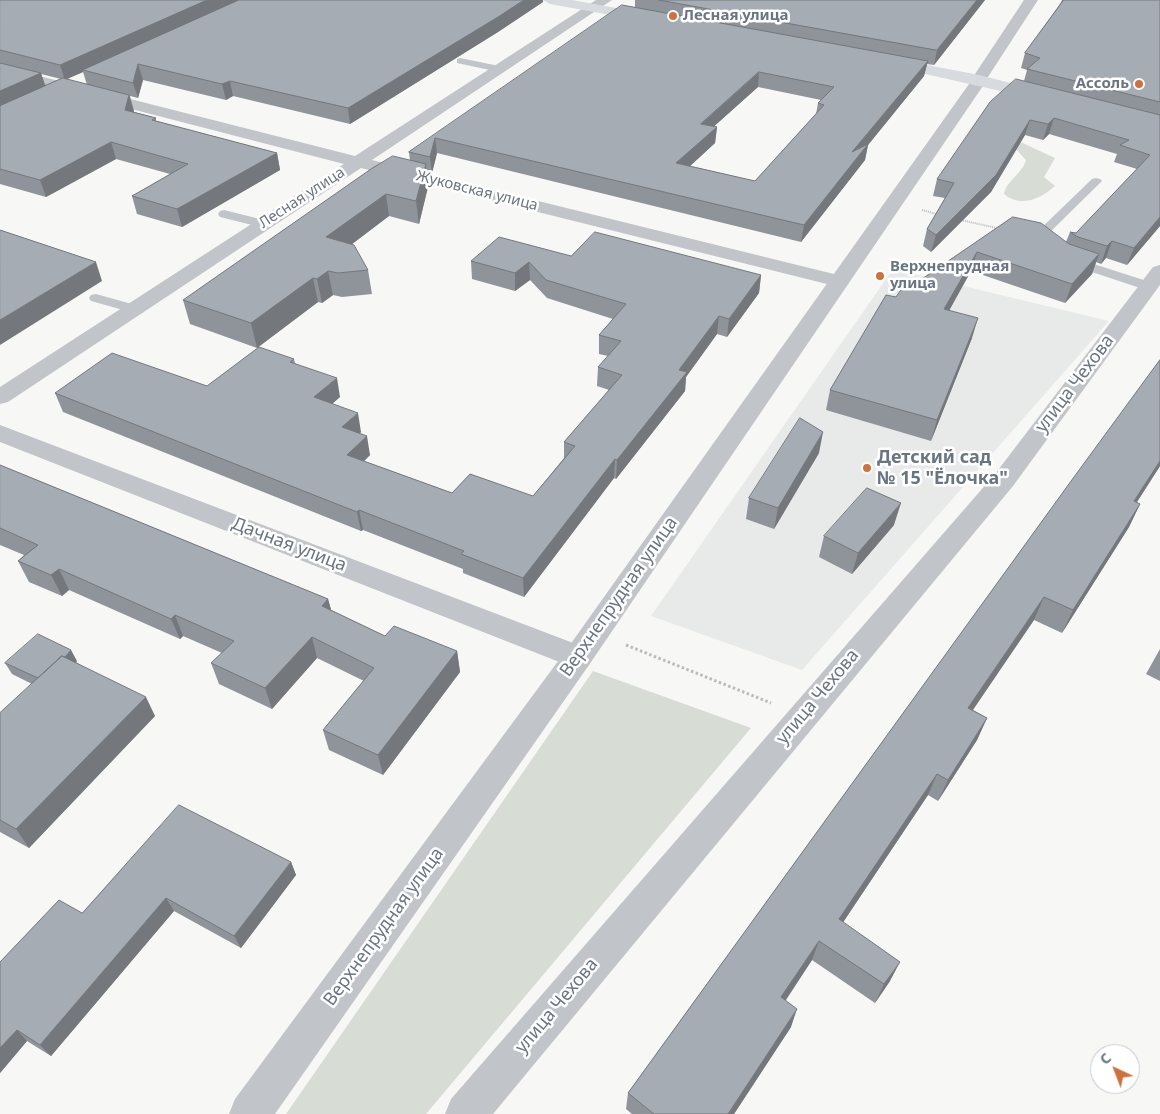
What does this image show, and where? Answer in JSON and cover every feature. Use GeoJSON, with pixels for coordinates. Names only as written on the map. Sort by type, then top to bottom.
{"type":"FeatureCollection","features":[{"type":"Feature","properties":{"kind":"main road"},"geometry":{"type":"LineString","coordinates":[[550,0],[598,4],[666,21]]}},
{"type":"Feature","properties":{"kind":"main road"},"geometry":{"type":"LineString","coordinates":[[880,61],[979,80],[1056,99]]}},
{"type":"Feature","properties":{"kind":"street","name":"Верхнепрудная улица"},"geometry":{"type":"LineString","coordinates":[[250,1114],[587,645],[979,80],[1031,0]]}},
{"type":"Feature","properties":{"kind":"street","name":"Лесная улица"},"geometry":{"type":"LineString","coordinates":[[0,397],[598,4]]}},
{"type":"Feature","properties":{"kind":"street","name":"Жуковская улица"},"geometry":{"type":"LineString","coordinates":[[3,72],[357,162],[839,280]]}},
{"type":"Feature","properties":{"kind":"street"},"geometry":{"type":"LineString","coordinates":[[42,99],[86,79]]}},
{"type":"Feature","properties":{"kind":"street","name":"улица Чехова"},"geometry":{"type":"LineString","coordinates":[[466,1114],[1004,480],[1154,279]]}},
{"type":"Feature","properties":{"kind":"street","name":"Дачная улица"},"geometry":{"type":"LineString","coordinates":[[0,433],[587,645]]}},
{"type":"Feature","properties":{"kind":"lane"},"geometry":{"type":"LineString","coordinates":[[460,61],[499,69]]}},
{"type":"Feature","properties":{"kind":"lane"},"geometry":{"type":"LineString","coordinates":[[1096,181],[1038,238],[1067,259],[1154,279]]}},
{"type":"Feature","properties":{"kind":"lane"},"geometry":{"type":"LineString","coordinates":[[224,214],[264,224]]}},
{"type":"Feature","properties":{"kind":"lane"},"geometry":{"type":"LineString","coordinates":[[96,298],[134,309]]}},
{"type":"Feature","properties":{"kind":"path"},"geometry":{"type":"LineString","coordinates":[[921,210],[941,215]]}},
{"type":"Feature","properties":{"kind":"path"},"geometry":{"type":"LineString","coordinates":[[960,220],[1038,238]]}},
{"type":"Feature","properties":{"kind":"path"},"geometry":{"type":"LineString","coordinates":[[587,645],[803,715]]}},
{"type":"Feature","properties":{"kind":"shaded area"},"geometry":{"type":"Polygon","coordinates":[[[1001,133],[1055,158],[1044,177],[1055,186],[1037,198],[1024,201],[1010,198],[1004,194],[1008,185],[1026,160],[1001,133]]]}},
{"type":"Feature","properties":{"kind":"shaded area","name":"Детский сад № 15 \"Ёлочка\""},"geometry":{"type":"Polygon","coordinates":[[[893,269],[1109,321],[802,670],[651,616],[893,269]]]}},
{"type":"Feature","properties":{"kind":"shaded area"},"geometry":{"type":"Polygon","coordinates":[[[593,671],[751,728],[426,1114],[286,1114],[593,671]]]}},
{"type":"Feature","properties":{"kind":"building"},"geometry":{"type":"Polygon","coordinates":[[[0,0],[207,0],[60,65],[0,50],[0,0]]]}},
{"type":"Feature","properties":{"kind":"building"},"geometry":{"type":"Polygon","coordinates":[[[239,0],[524,0],[348,108],[230,81],[222,84],[138,64],[133,83],[83,70],[239,0]]]}},
{"type":"Feature","properties":{"kind":"building"},"geometry":{"type":"Polygon","coordinates":[[[659,0],[977,0],[937,50],[659,0]]]}},
{"type":"Feature","properties":{"kind":"building"},"geometry":{"type":"Polygon","coordinates":[[[1064,0],[1160,0],[1160,102],[1027,69],[1040,58],[1025,53],[1064,0]]]}},
{"type":"Feature","properties":{"kind":"building"},"geometry":{"type":"Polygon","coordinates":[[[622,5],[928,61],[852,152],[868,144],[804,225],[435,138],[430,157],[409,152],[622,5]],[[759,72],[701,124],[717,127],[676,163],[755,181],[824,105],[818,103],[834,87],[759,72]]]}},
{"type":"Feature","properties":{"kind":"building"},"geometry":{"type":"Polygon","coordinates":[[[0,63],[41,73],[0,91],[0,63]]]}},
{"type":"Feature","properties":{"kind":"building"},"geometry":{"type":"Polygon","coordinates":[[[63,78],[129,95],[125,110],[156,118],[152,120],[277,153],[177,209],[132,196],[188,164],[111,142],[40,180],[0,169],[0,106],[63,78]]]}},
{"type":"Feature","properties":{"kind":"building"},"geometry":{"type":"Polygon","coordinates":[[[1016,79],[1160,115],[1160,217],[1134,248],[1112,241],[1107,246],[1078,237],[1070,232],[1076,233],[1150,155],[1120,145],[1129,140],[1054,118],[1048,124],[1030,120],[996,175],[936,235],[927,229],[954,183],[937,179],[990,102],[1016,79]]]}},
{"type":"Feature","properties":{"kind":"building"},"geometry":{"type":"Polygon","coordinates":[[[393,156],[426,164],[416,201],[386,194],[326,237],[354,245],[368,270],[338,273],[328,271],[317,279],[313,278],[251,323],[183,300],[371,169],[393,156]]]}},
{"type":"Feature","properties":{"kind":"building"},"geometry":{"type":"Polygon","coordinates":[[[1013,217],[1041,223],[1069,244],[1099,254],[1072,284],[977,252],[944,309],[978,318],[937,420],[830,390],[886,295],[896,297],[909,278],[914,284],[1013,217]]]}},
{"type":"Feature","properties":{"kind":"building"},"geometry":{"type":"Polygon","coordinates":[[[0,230],[96,262],[0,320],[0,230]]]}},
{"type":"Feature","properties":{"kind":"building"},"geometry":{"type":"Polygon","coordinates":[[[595,232],[761,275],[729,319],[719,316],[679,370],[687,372],[617,460],[615,459],[523,578],[461,554],[464,551],[359,510],[357,512],[55,393],[112,353],[207,386],[259,347],[294,359],[290,362],[337,378],[314,397],[358,413],[342,427],[367,436],[347,455],[452,493],[470,474],[533,496],[575,446],[564,442],[622,375],[598,367],[621,341],[599,335],[626,304],[546,280],[529,262],[515,273],[471,261],[499,237],[571,256],[595,232]]]}},
{"type":"Feature","properties":{"kind":"building"},"geometry":{"type":"Polygon","coordinates":[[[1160,360],[1160,461],[1134,501],[1140,504],[1073,610],[1044,597],[968,708],[987,718],[948,780],[937,774],[839,919],[900,962],[884,984],[819,941],[781,997],[797,1009],[728,1114],[654,1114],[628,1093],[1160,360]]]}},
{"type":"Feature","properties":{"kind":"building"},"geometry":{"type":"Polygon","coordinates":[[[800,418],[823,432],[778,508],[749,498],[800,418]]]}},
{"type":"Feature","properties":{"kind":"building"},"geometry":{"type":"Polygon","coordinates":[[[0,465],[328,599],[322,606],[385,636],[394,626],[457,651],[378,755],[323,730],[374,668],[312,637],[265,688],[211,663],[234,641],[175,615],[171,619],[59,569],[51,575],[18,561],[38,545],[0,528],[0,465]]]}},
{"type":"Feature","properties":{"kind":"building"},"geometry":{"type":"Polygon","coordinates":[[[867,488],[901,503],[858,553],[824,536],[867,488]]]}},
{"type":"Feature","properties":{"kind":"building"},"geometry":{"type":"Polygon","coordinates":[[[38,634],[71,650],[38,678],[5,663],[38,634]]]}},
{"type":"Feature","properties":{"kind":"building"},"geometry":{"type":"Polygon","coordinates":[[[62,656],[146,697],[16,829],[0,820],[0,713],[62,656]]]}},
{"type":"Feature","properties":{"kind":"building"},"geometry":{"type":"Polygon","coordinates":[[[179,805],[291,862],[234,936],[166,898],[40,1045],[17,1030],[0,1048],[0,962],[59,900],[82,913],[179,805]]]}},
{"type":"Feature","properties":{"kind":"place","name":"Лесная улица"},"geometry":{"type":"Point","coordinates":[673,16]}},
{"type":"Feature","properties":{"kind":"place","name":"Ассоль"},"geometry":{"type":"Point","coordinates":[1139,84]}},
{"type":"Feature","properties":{"kind":"place","name":"Верхнепрудная улица"},"geometry":{"type":"Point","coordinates":[880,276]}},
{"type":"Feature","properties":{"kind":"place","name":"Детский сад № 15 \"Ёлочка\""},"geometry":{"type":"Point","coordinates":[867,468]}}]}
